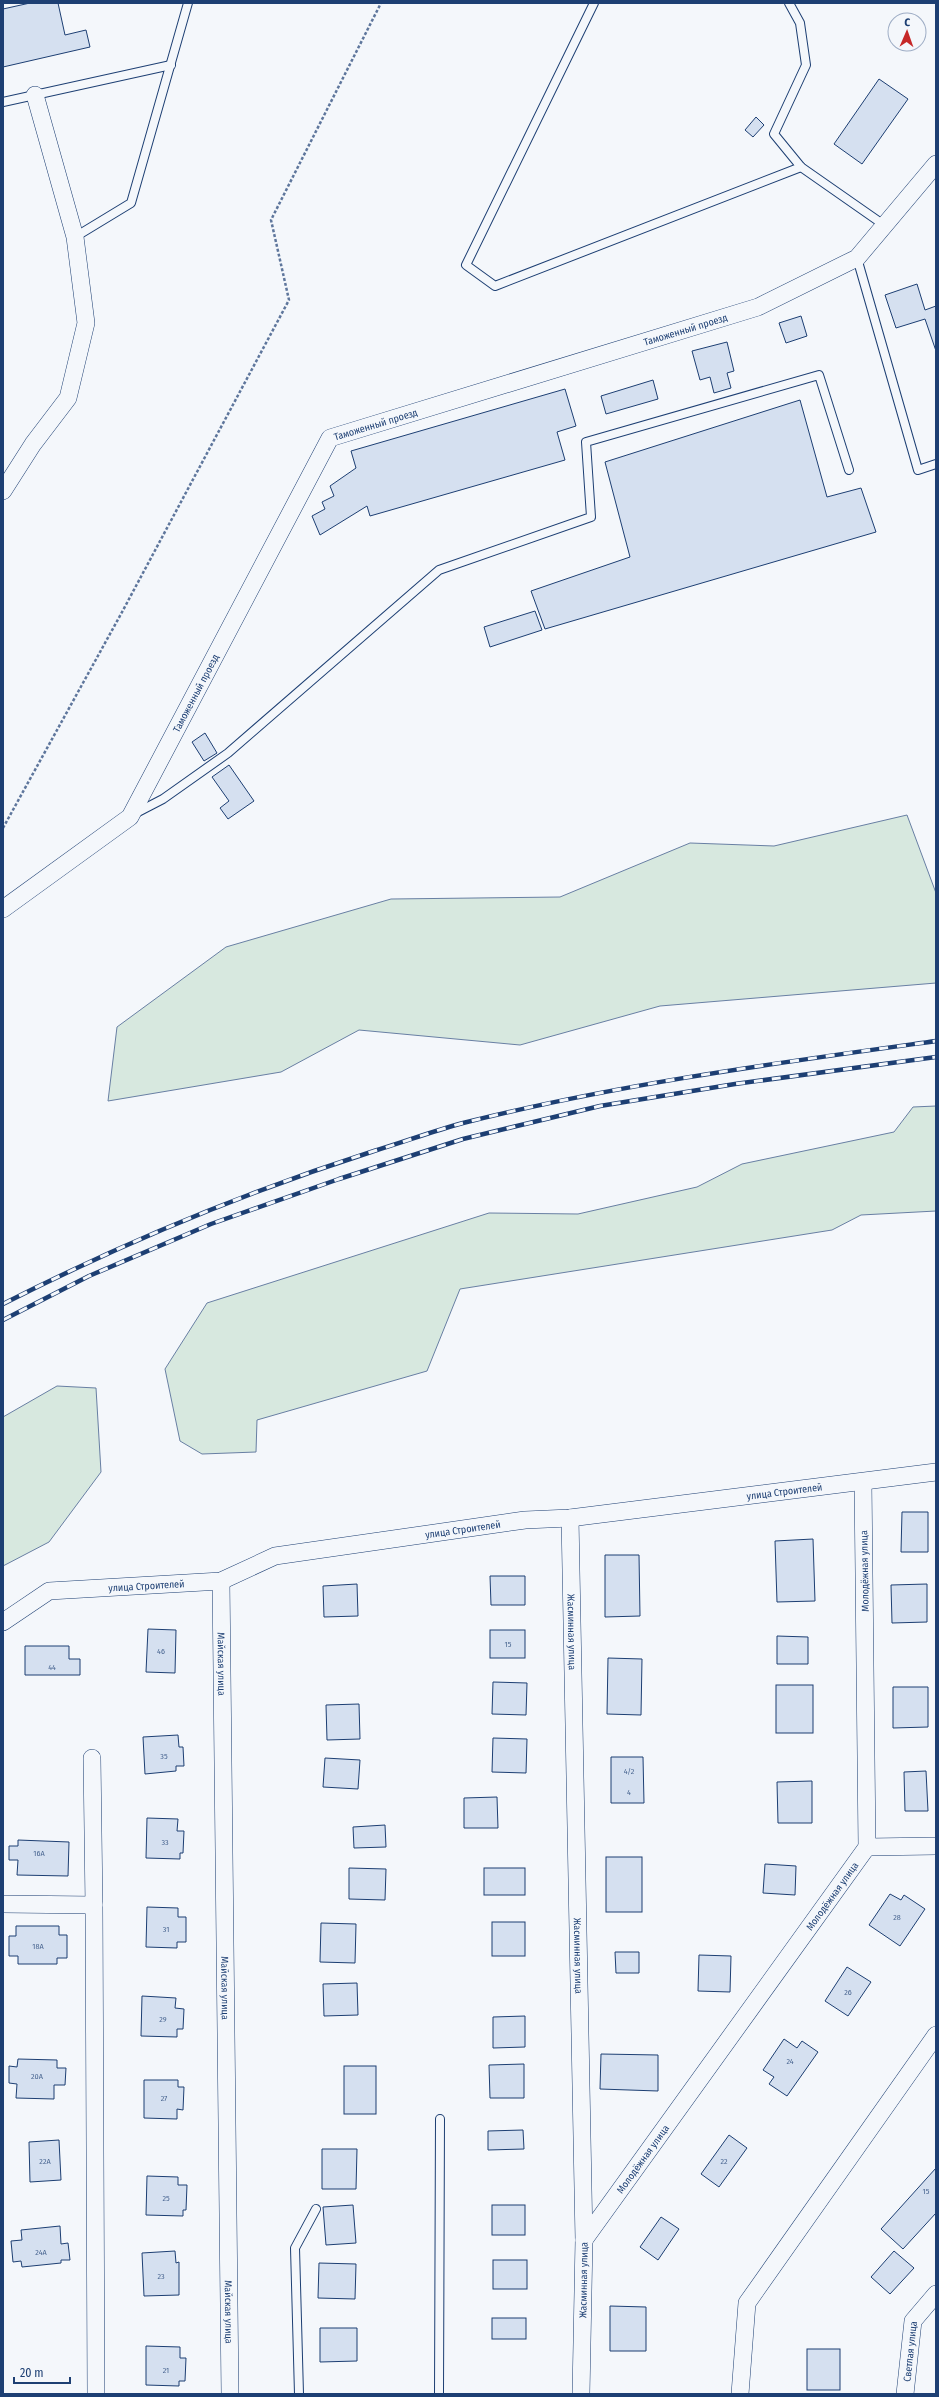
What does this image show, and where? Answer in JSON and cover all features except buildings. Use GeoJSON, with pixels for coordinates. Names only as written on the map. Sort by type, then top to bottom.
{"type":"FeatureCollection","features":[{"type":"Feature","properties":{"kind":"street"},"geometry":{"type":"LineString","coordinates":[[3,491],[34,444],[68,398],[86,323],[75,237],[35,95]]}},
{"type":"Feature","properties":{"kind":"street","name":"Таможенный проезд"},"geometry":{"type":"LineString","coordinates":[[3,909],[130,816],[330,438],[758,307],[857,258],[936,164]]}},
{"type":"Feature","properties":{"kind":"street","name":"улица Строителей"},"geometry":{"type":"LineString","coordinates":[[3,1622],[49,1591],[221,1582],[275,1556],[524,1520],[570,1518],[936,1472]]}},
{"type":"Feature","properties":{"kind":"street","name":"Молодёжная улица"},"geometry":{"type":"LineString","coordinates":[[584,2240],[867,1847],[863,1482]]}},
{"type":"Feature","properties":{"kind":"street","name":"Жасминная улица"},"geometry":{"type":"LineString","coordinates":[[570,1518],[584,2240],[581,2394]]}},
{"type":"Feature","properties":{"kind":"street","name":"Майская улица"},"geometry":{"type":"LineString","coordinates":[[221,1582],[230,2394]]}},
{"type":"Feature","properties":{"kind":"street"},"geometry":{"type":"LineString","coordinates":[[92,1758],[96,2394]]}},
{"type":"Feature","properties":{"kind":"street"},"geometry":{"type":"LineString","coordinates":[[867,1847],[936,1846]]}},
{"type":"Feature","properties":{"kind":"street"},"geometry":{"type":"LineString","coordinates":[[3,1904],[94,1905]]}},
{"type":"Feature","properties":{"kind":"street"},"geometry":{"type":"LineString","coordinates":[[740,2394],[747,2303],[936,2035]]}},
{"type":"Feature","properties":{"kind":"street","name":"Светлая улица"},"geometry":{"type":"LineString","coordinates":[[905,2394],[913,2321],[936,2294]]}},
{"type":"Feature","properties":{"kind":"lane"},"geometry":{"type":"LineString","coordinates":[[75,237],[131,203],[172,65],[188,3]]}},
{"type":"Feature","properties":{"kind":"lane"},"geometry":{"type":"LineString","coordinates":[[594,3],[466,265],[496,286],[801,167]]}},
{"type":"Feature","properties":{"kind":"lane"},"geometry":{"type":"LineString","coordinates":[[789,3],[800,24],[806,65],[774,134],[801,167],[884,225]]}},
{"type":"Feature","properties":{"kind":"lane"},"geometry":{"type":"LineString","coordinates":[[3,102],[172,65]]}},
{"type":"Feature","properties":{"kind":"lane"},"geometry":{"type":"LineString","coordinates":[[857,258],[918,470],[936,464]]}},
{"type":"Feature","properties":{"kind":"lane"},"geometry":{"type":"LineString","coordinates":[[130,816],[163,799],[228,753],[439,570],[591,517],[586,442],[819,375],[849,470]]}},
{"type":"Feature","properties":{"kind":"lane"},"geometry":{"type":"LineString","coordinates":[[439,2394],[440,2119]]}},
{"type":"Feature","properties":{"kind":"lane"},"geometry":{"type":"LineString","coordinates":[[299,2394],[295,2248],[316,2209]]}},
{"type":"Feature","properties":{"kind":"path"},"geometry":{"type":"LineString","coordinates":[[3,828],[289,300],[271,220],[381,3]]}},
{"type":"Feature","properties":{"kind":"shaded area"},"geometry":{"type":"Polygon","coordinates":[[[907,815],[936,893],[936,983],[660,1006],[520,1045],[359,1030],[281,1072],[108,1101],[117,1027],[226,947],[391,899],[560,897],[690,843],[774,846],[907,815]]]}},
{"type":"Feature","properties":{"kind":"shaded area"},"geometry":{"type":"Polygon","coordinates":[[[936,1106],[936,1211],[861,1215],[832,1230],[460,1289],[427,1371],[257,1420],[256,1452],[202,1454],[180,1441],[165,1369],[207,1303],[489,1213],[578,1214],[697,1187],[742,1164],[894,1132],[913,1107],[936,1106]]]}},
{"type":"Feature","properties":{"kind":"shaded area"},"geometry":{"type":"Polygon","coordinates":[[[57,1386],[96,1388],[101,1472],[49,1542],[3,1566],[3,1417],[57,1386]]]}},
{"type":"Feature","properties":{"kind":"railway"},"geometry":{"type":"LineString","coordinates":[[3,1304],[94,1260],[232,1201],[326,1167],[452,1126],[521,1109],[639,1086],[757,1066],[936,1041]]}},
{"type":"Feature","properties":{"kind":"railway"},"geometry":{"type":"LineString","coordinates":[[3,1320],[89,1276],[211,1224],[339,1179],[463,1139],[600,1106],[735,1084],[936,1057]]}}]}
